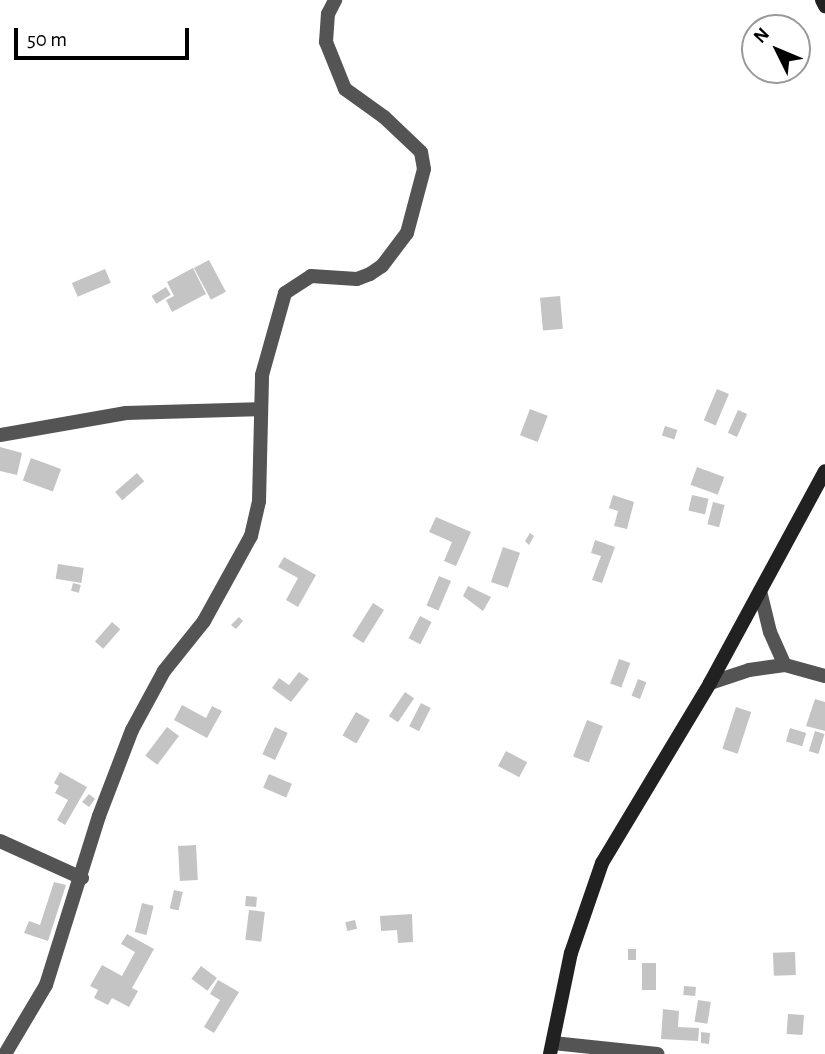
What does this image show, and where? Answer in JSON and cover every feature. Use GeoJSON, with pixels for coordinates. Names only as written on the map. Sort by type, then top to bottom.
{"type":"FeatureCollection","features":[{"type":"Feature","properties":{"kind":"street"},"geometry":{"type":"LineString","coordinates":[[5,1054],[46,985],[82,878],[99,816],[132,730],[164,671],[231,577],[251,536],[262,452],[259,409],[262,375],[285,293],[311,276],[357,279],[382,266],[407,233],[424,169],[421,152],[408,137],[345,89],[326,41],[328,14],[335,0]]}},
{"type":"Feature","properties":{"kind":"street"},"geometry":{"type":"LineString","coordinates":[[822,0],[825,6]]}},
{"type":"Feature","properties":{"kind":"street"},"geometry":{"type":"LineString","coordinates":[[0,435],[126,413],[259,409]]}},
{"type":"Feature","properties":{"kind":"street"},"geometry":{"type":"LineString","coordinates":[[657,1054],[552,1048],[572,953],[602,863],[710,683],[825,471]]}},
{"type":"Feature","properties":{"kind":"street"},"geometry":{"type":"LineString","coordinates":[[760,592],[770,632],[785,665]]}},
{"type":"Feature","properties":{"kind":"street"},"geometry":{"type":"LineString","coordinates":[[710,683],[749,670],[785,665],[825,676]]}},
{"type":"Feature","properties":{"kind":"street"},"geometry":{"type":"LineString","coordinates":[[0,841],[82,878]]}},
{"type":"Feature","properties":{"kind":"building"},"geometry":{"type":"Polygon","coordinates":[[[209,260],[226,292],[211,300],[194,268],[209,260]]]}},
{"type":"Feature","properties":{"kind":"building"},"geometry":{"type":"Polygon","coordinates":[[[193,268],[206,294],[172,312],[166,300],[174,296],[167,282],[193,268]]]}},
{"type":"Feature","properties":{"kind":"building"},"geometry":{"type":"Polygon","coordinates":[[[105,269],[111,283],[78,297],[72,283],[105,269]]]}},
{"type":"Feature","properties":{"kind":"building"},"geometry":{"type":"Polygon","coordinates":[[[166,287],[171,295],[156,304],[152,296],[166,287]]]}},
{"type":"Feature","properties":{"kind":"building"},"geometry":{"type":"Polygon","coordinates":[[[560,296],[563,329],[543,331],[540,298],[560,296]]]}},
{"type":"Feature","properties":{"kind":"building"},"geometry":{"type":"Polygon","coordinates":[[[717,389],[729,394],[716,425],[704,420],[717,389]]]}},
{"type":"Feature","properties":{"kind":"building"},"geometry":{"type":"Polygon","coordinates":[[[530,409],[548,416],[538,442],[520,435],[530,409]]]}},
{"type":"Feature","properties":{"kind":"building"},"geometry":{"type":"Polygon","coordinates":[[[738,410],[747,414],[737,437],[728,433],[738,410]]]}},
{"type":"Feature","properties":{"kind":"building"},"geometry":{"type":"Polygon","coordinates":[[[665,426],[677,430],[674,440],[662,436],[665,426]]]}},
{"type":"Feature","properties":{"kind":"building"},"geometry":{"type":"Polygon","coordinates":[[[0,447],[22,453],[17,475],[0,471],[0,447]]]}},
{"type":"Feature","properties":{"kind":"building"},"geometry":{"type":"Polygon","coordinates":[[[31,458],[61,469],[53,491],[23,481],[31,458]]]}},
{"type":"Feature","properties":{"kind":"building"},"geometry":{"type":"Polygon","coordinates":[[[697,467],[724,477],[718,495],[691,485],[697,467]]]}},
{"type":"Feature","properties":{"kind":"building"},"geometry":{"type":"Polygon","coordinates":[[[137,473],[144,481],[122,500],[115,492],[137,473]]]}},
{"type":"Feature","properties":{"kind":"building"},"geometry":{"type":"Polygon","coordinates":[[[613,495],[634,502],[627,529],[614,526],[618,511],[609,508],[613,495]]]}},
{"type":"Feature","properties":{"kind":"building"},"geometry":{"type":"Polygon","coordinates":[[[692,495],[709,499],[705,514],[688,511],[692,495]]]}},
{"type":"Feature","properties":{"kind":"building"},"geometry":{"type":"Polygon","coordinates":[[[713,502],[725,505],[719,527],[707,524],[713,502]]]}},
{"type":"Feature","properties":{"kind":"building"},"geometry":{"type":"Polygon","coordinates":[[[436,517],[471,532],[456,566],[444,561],[452,542],[429,532],[436,517]]]}},
{"type":"Feature","properties":{"kind":"building"},"geometry":{"type":"Polygon","coordinates":[[[530,533],[534,536],[529,545],[525,541],[530,533]]]}},
{"type":"Feature","properties":{"kind":"building"},"geometry":{"type":"Polygon","coordinates":[[[595,540],[615,547],[602,583],[592,580],[601,556],[591,553],[595,540]]]}},
{"type":"Feature","properties":{"kind":"building"},"geometry":{"type":"Polygon","coordinates":[[[503,547],[520,553],[508,588],[491,582],[503,547]]]}},
{"type":"Feature","properties":{"kind":"building"},"geometry":{"type":"Polygon","coordinates":[[[284,557],[316,575],[298,607],[286,600],[298,578],[278,567],[284,557]]]}},
{"type":"Feature","properties":{"kind":"building"},"geometry":{"type":"Polygon","coordinates":[[[58,564],[84,568],[81,583],[56,579],[58,564]]]}},
{"type":"Feature","properties":{"kind":"building"},"geometry":{"type":"Polygon","coordinates":[[[439,576],[451,581],[438,611],[426,605],[439,576]]]}},
{"type":"Feature","properties":{"kind":"building"},"geometry":{"type":"Polygon","coordinates":[[[73,583],[81,585],[79,593],[71,591],[73,583]]]}},
{"type":"Feature","properties":{"kind":"building"},"geometry":{"type":"Polygon","coordinates":[[[468,586],[491,597],[483,611],[463,596],[468,586]]]}},
{"type":"Feature","properties":{"kind":"building"},"geometry":{"type":"Polygon","coordinates":[[[373,603],[384,610],[363,643],[352,636],[373,603]]]}},
{"type":"Feature","properties":{"kind":"building"},"geometry":{"type":"Polygon","coordinates":[[[420,616],[432,622],[420,644],[409,638],[420,616]]]}},
{"type":"Feature","properties":{"kind":"building"},"geometry":{"type":"Polygon","coordinates":[[[239,617],[243,621],[236,629],[231,625],[239,617]]]}},
{"type":"Feature","properties":{"kind":"building"},"geometry":{"type":"Polygon","coordinates":[[[112,622],[120,629],[103,649],[95,642],[112,622]]]}},
{"type":"Feature","properties":{"kind":"building"},"geometry":{"type":"Polygon","coordinates":[[[619,659],[630,663],[621,688],[610,683],[619,659]]]}},
{"type":"Feature","properties":{"kind":"building"},"geometry":{"type":"Polygon","coordinates":[[[299,672],[309,679],[291,702],[272,688],[279,678],[289,685],[299,672]]]}},
{"type":"Feature","properties":{"kind":"building"},"geometry":{"type":"Polygon","coordinates":[[[638,679],[646,682],[640,699],[632,696],[638,679]]]}},
{"type":"Feature","properties":{"kind":"building"},"geometry":{"type":"Polygon","coordinates":[[[405,692],[414,698],[398,722],[389,716],[405,692]]]}},
{"type":"Feature","properties":{"kind":"building"},"geometry":{"type":"Polygon","coordinates":[[[815,699],[825,702],[825,731],[806,726],[815,699]]]}},
{"type":"Feature","properties":{"kind":"building"},"geometry":{"type":"Polygon","coordinates":[[[421,703],[431,708],[419,731],[409,726],[421,703]]]}},
{"type":"Feature","properties":{"kind":"building"},"geometry":{"type":"Polygon","coordinates":[[[182,705],[206,718],[212,706],[222,711],[207,738],[174,720],[182,705]]]}},
{"type":"Feature","properties":{"kind":"building"},"geometry":{"type":"Polygon","coordinates":[[[736,707],[751,712],[738,754],[722,749],[736,707]]]}},
{"type":"Feature","properties":{"kind":"building"},"geometry":{"type":"Polygon","coordinates":[[[356,712],[370,720],[356,743],[342,735],[356,712]]]}},
{"type":"Feature","properties":{"kind":"building"},"geometry":{"type":"Polygon","coordinates":[[[587,720],[603,726],[589,763],[573,756],[587,720]]]}},
{"type":"Feature","properties":{"kind":"building"},"geometry":{"type":"Polygon","coordinates":[[[167,727],[179,736],[157,765],[145,756],[167,727]]]}},
{"type":"Feature","properties":{"kind":"building"},"geometry":{"type":"Polygon","coordinates":[[[275,727],[288,733],[275,760],[262,754],[275,727]]]}},
{"type":"Feature","properties":{"kind":"building"},"geometry":{"type":"Polygon","coordinates":[[[790,728],[806,733],[802,746],[786,741],[790,728]]]}},
{"type":"Feature","properties":{"kind":"building"},"geometry":{"type":"Polygon","coordinates":[[[815,731],[825,734],[818,754],[809,751],[815,731]]]}},
{"type":"Feature","properties":{"kind":"building"},"geometry":{"type":"Polygon","coordinates":[[[506,751],[527,762],[519,777],[498,766],[506,751]]]}},
{"type":"Feature","properties":{"kind":"building"},"geometry":{"type":"Polygon","coordinates":[[[60,772],[87,787],[65,825],[57,820],[68,800],[55,793],[59,786],[54,783],[60,772]]]}},
{"type":"Feature","properties":{"kind":"building"},"geometry":{"type":"Polygon","coordinates":[[[269,774],[292,784],[286,798],[263,788],[269,774]]]}},
{"type":"Feature","properties":{"kind":"building"},"geometry":{"type":"Polygon","coordinates":[[[89,794],[95,799],[89,807],[82,802],[89,794]]]}},
{"type":"Feature","properties":{"kind":"building"},"geometry":{"type":"Polygon","coordinates":[[[196,845],[198,880],[180,881],[178,846],[196,845]]]}},
{"type":"Feature","properties":{"kind":"building"},"geometry":{"type":"Polygon","coordinates":[[[54,882],[66,885],[48,941],[24,933],[29,921],[40,925],[54,882]]]}},
{"type":"Feature","properties":{"kind":"building"},"geometry":{"type":"Polygon","coordinates":[[[174,890],[183,892],[178,911],[170,909],[174,890]]]}},
{"type":"Feature","properties":{"kind":"building"},"geometry":{"type":"Polygon","coordinates":[[[246,896],[257,897],[256,907],[245,906],[246,896]]]}},
{"type":"Feature","properties":{"kind":"building"},"geometry":{"type":"Polygon","coordinates":[[[142,903],[154,906],[146,935],[135,932],[142,903]]]}},
{"type":"Feature","properties":{"kind":"building"},"geometry":{"type":"Polygon","coordinates":[[[249,910],[265,912],[261,942],[245,940],[249,910]]]}},
{"type":"Feature","properties":{"kind":"building"},"geometry":{"type":"Polygon","coordinates":[[[412,914],[413,942],[398,943],[397,930],[381,931],[380,916],[412,914]]]}},
{"type":"Feature","properties":{"kind":"building"},"geometry":{"type":"Polygon","coordinates":[[[355,920],[357,929],[347,931],[345,922],[355,920]]]}},
{"type":"Feature","properties":{"kind":"building"},"geometry":{"type":"Polygon","coordinates":[[[127,934],[154,949],[132,988],[138,991],[129,1007],[112,998],[108,1005],[94,998],[98,990],[90,986],[102,965],[122,976],[135,952],[121,944],[127,934]]]}},
{"type":"Feature","properties":{"kind":"building"},"geometry":{"type":"Polygon","coordinates":[[[628,949],[636,949],[636,960],[628,960],[628,949]]]}},
{"type":"Feature","properties":{"kind":"building"},"geometry":{"type":"Polygon","coordinates":[[[795,952],[796,975],[774,976],[773,953],[795,952]]]}},
{"type":"Feature","properties":{"kind":"building"},"geometry":{"type":"Polygon","coordinates":[[[642,963],[656,963],[656,990],[642,990],[642,963]]]}},
{"type":"Feature","properties":{"kind":"building"},"geometry":{"type":"Polygon","coordinates":[[[201,966],[217,978],[207,991],[191,979],[201,966]]]}},
{"type":"Feature","properties":{"kind":"building"},"geometry":{"type":"Polygon","coordinates":[[[218,980],[239,992],[214,1033],[204,1027],[220,1000],[210,994],[218,980]]]}},
{"type":"Feature","properties":{"kind":"building"},"geometry":{"type":"Polygon","coordinates":[[[684,986],[696,987],[695,996],[683,995],[684,986]]]}},
{"type":"Feature","properties":{"kind":"building"},"geometry":{"type":"Polygon","coordinates":[[[698,1000],[711,1002],[707,1024],[695,1022],[698,1000]]]}},
{"type":"Feature","properties":{"kind":"building"},"geometry":{"type":"Polygon","coordinates":[[[663,1009],[679,1011],[678,1027],[699,1028],[698,1041],[661,1039],[663,1009]]]}},
{"type":"Feature","properties":{"kind":"building"},"geometry":{"type":"Polygon","coordinates":[[[788,1014],[804,1015],[803,1035],[787,1034],[788,1014]]]}},
{"type":"Feature","properties":{"kind":"building"},"geometry":{"type":"Polygon","coordinates":[[[701,1032],[710,1033],[709,1044],[701,1043],[701,1032]]]}}]}
